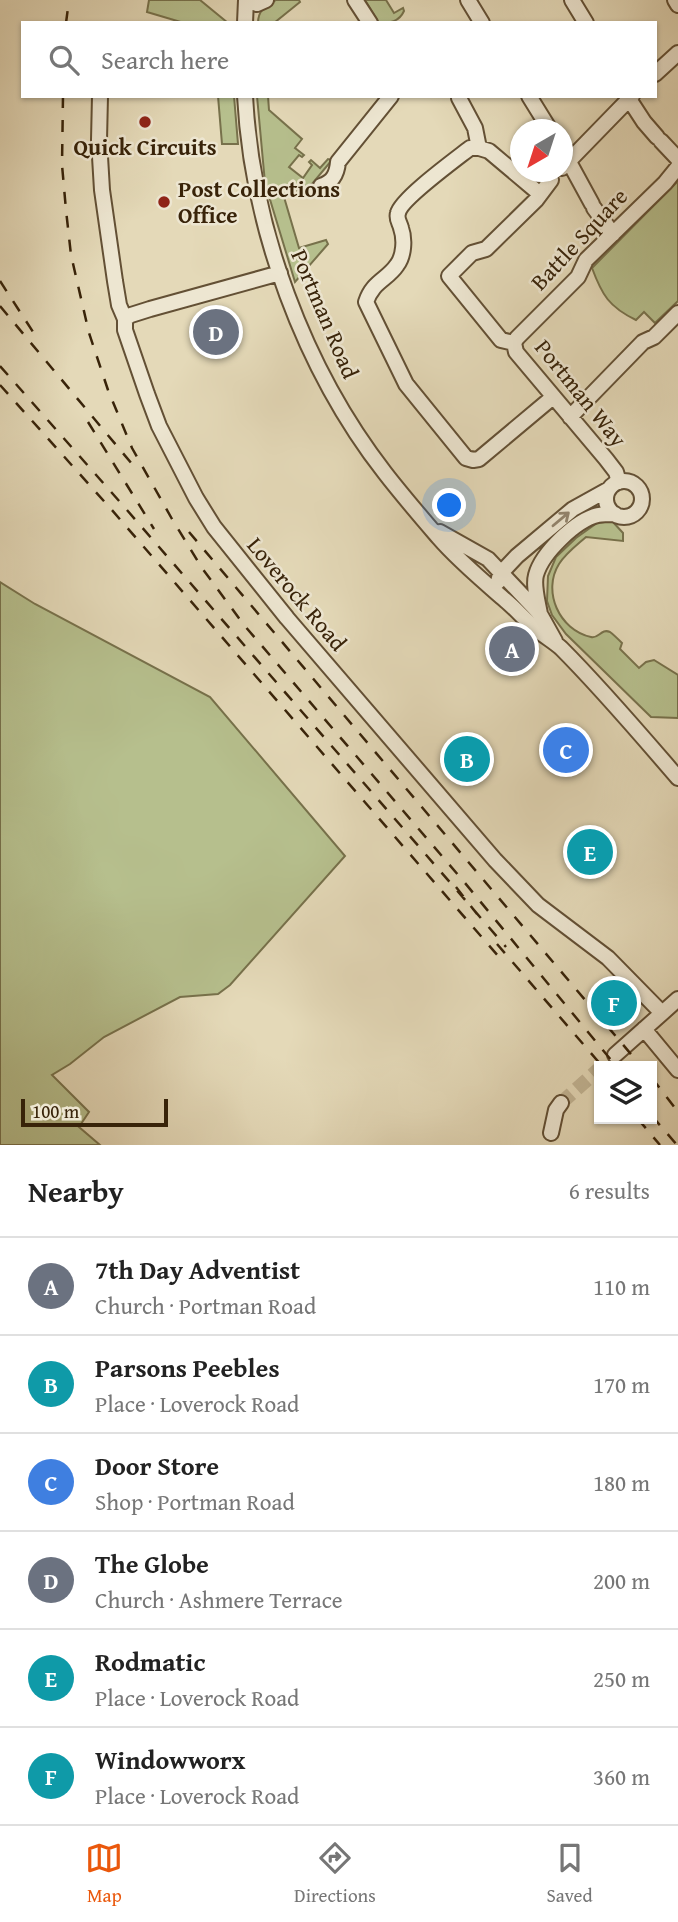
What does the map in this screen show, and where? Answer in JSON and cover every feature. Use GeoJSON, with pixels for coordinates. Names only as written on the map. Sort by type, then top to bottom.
{"type":"FeatureCollection","features":[{"type":"Feature","properties":{"kind":"street"},"geometry":{"type":"LineString","coordinates":[[245,21],[247,0],[257,4],[265,0]]}},
{"type":"Feature","properties":{"kind":"street"},"geometry":{"type":"LineString","coordinates":[[355,0],[369,21]]}},
{"type":"Feature","properties":{"kind":"street"},"geometry":{"type":"LineString","coordinates":[[468,0],[481,21]]}},
{"type":"Feature","properties":{"kind":"street"},"geometry":{"type":"LineString","coordinates":[[572,0],[585,21]]}},
{"type":"Feature","properties":{"kind":"street"},"geometry":{"type":"LineString","coordinates":[[675,0],[678,5]]}},
{"type":"Feature","properties":{"kind":"street"},"geometry":{"type":"LineString","coordinates":[[657,72],[678,52]]}},
{"type":"Feature","properties":{"kind":"street","name":"Loverock Road"},"geometry":{"type":"LineString","coordinates":[[100,98],[102,190],[119,305],[125,319],[125,330],[159,426],[196,498],[228,547],[501,867],[545,911],[608,958],[662,1013]]}},
{"type":"Feature","properties":{"kind":"street","name":"Portman Road"},"geometry":{"type":"LineString","coordinates":[[245,98],[256,187],[280,273],[302,330],[338,401],[384,472],[453,552],[489,588],[559,646],[678,778]]}},
{"type":"Feature","properties":{"kind":"street"},"geometry":{"type":"LineString","coordinates":[[321,186],[330,183],[337,172],[338,162],[389,98]]}},
{"type":"Feature","properties":{"kind":"street"},"geometry":{"type":"LineString","coordinates":[[458,98],[475,128],[479,148]]}},
{"type":"Feature","properties":{"kind":"street"},"geometry":{"type":"LineString","coordinates":[[530,98],[543,119]]}},
{"type":"Feature","properties":{"kind":"street"},"geometry":{"type":"LineString","coordinates":[[573,155],[631,98],[644,122],[678,159]]}},
{"type":"Feature","properties":{"kind":"street"},"geometry":{"type":"LineString","coordinates":[[549,182],[540,194],[489,151],[470,148],[398,210],[397,217],[403,232],[403,252],[397,265],[370,290],[366,302],[406,384],[466,458],[479,458],[553,397]]}},
{"type":"Feature","properties":{"kind":"street","name":"Battle Square"},"geometry":{"type":"LineString","coordinates":[[514,343],[578,277],[586,260],[678,167]]}},
{"type":"Feature","properties":{"kind":"street"},"geometry":{"type":"LineString","coordinates":[[572,182],[613,234]]}},
{"type":"Feature","properties":{"kind":"street","name":"Portman Way"},"geometry":{"type":"LineString","coordinates":[[540,194],[486,249],[472,253],[449,276],[501,340],[514,343],[516,352],[606,459],[616,472],[614,486]]}},
{"type":"Feature","properties":{"kind":"street"},"geometry":{"type":"LineString","coordinates":[[125,319],[150,309],[280,273]]}},
{"type":"Feature","properties":{"kind":"street"},"geometry":{"type":"LineString","coordinates":[[570,417],[643,342],[654,337],[678,313]]}},
{"type":"Feature","properties":{"kind":"street"},"geometry":{"type":"LineString","coordinates":[[535,580],[522,594],[502,597],[498,582],[500,573],[573,509],[614,486],[629,482],[636,486],[642,501],[634,514],[623,517],[615,514],[597,515],[560,539],[548,551],[535,580],[540,614]]}},
{"type":"Feature","properties":{"kind":"street"},"geometry":{"type":"LineString","coordinates":[[614,486],[607,494],[608,506],[615,514]]}},
{"type":"Feature","properties":{"kind":"street","name":"Portman Road"},"geometry":{"type":"LineString","coordinates":[[428,523],[488,559],[540,614],[559,646]]}},
{"type":"Feature","properties":{"kind":"street"},"geometry":{"type":"LineString","coordinates":[[488,559],[500,560],[517,556]]}},
{"type":"Feature","properties":{"kind":"street"},"geometry":{"type":"LineString","coordinates":[[615,1055],[678,999]]}},
{"type":"Feature","properties":{"kind":"street"},"geometry":{"type":"LineString","coordinates":[[644,1029],[678,1070]]}},
{"type":"Feature","properties":{"kind":"street"},"geometry":{"type":"LineString","coordinates":[[551,1133],[556,1110],[561,1102]]}},
{"type":"Feature","properties":{"kind":"green space"},"geometry":{"type":"Polygon","coordinates":[[[149,0],[200,0],[226,21],[177,21],[147,12],[149,0]]]}},
{"type":"Feature","properties":{"kind":"green space"},"geometry":{"type":"Polygon","coordinates":[[[276,0],[300,2],[276,21],[258,21],[266,6],[276,0]]]}},
{"type":"Feature","properties":{"kind":"green space"},"geometry":{"type":"Polygon","coordinates":[[[365,0],[386,0],[394,13],[403,8],[400,18],[394,21],[378,21],[365,0]]]}},
{"type":"Feature","properties":{"kind":"green space"},"geometry":{"type":"Polygon","coordinates":[[[218,98],[234,98],[238,144],[222,144],[218,98]]]}},
{"type":"Feature","properties":{"kind":"green space"},"geometry":{"type":"Polygon","coordinates":[[[257,98],[268,98],[269,110],[302,139],[295,148],[304,155],[299,155],[289,167],[303,178],[312,165],[309,162],[311,160],[320,168],[328,159],[332,160],[312,184],[284,197],[299,248],[326,240],[328,244],[295,282],[265,183],[257,98]]]}},
{"type":"Feature","properties":{"kind":"green space"},"geometry":{"type":"Polygon","coordinates":[[[678,181],[678,301],[655,323],[644,312],[636,320],[613,305],[599,286],[592,268],[678,181]]]}},
{"type":"Feature","properties":{"kind":"green space"},"geometry":{"type":"Polygon","coordinates":[[[612,521],[623,533],[623,541],[586,537],[559,564],[552,586],[553,597],[562,618],[580,633],[594,637],[604,631],[610,632],[622,643],[620,649],[639,668],[654,660],[678,675],[678,718],[651,717],[566,634],[552,615],[547,601],[548,576],[556,557],[597,523],[612,521]]]}},
{"type":"Feature","properties":{"kind":"green space"},"geometry":{"type":"Polygon","coordinates":[[[0,582],[35,604],[210,697],[345,856],[230,985],[218,994],[180,997],[104,1037],[52,1075],[89,1112],[79,1127],[100,1145],[0,1145],[0,582]]]}},
{"type":"Feature","properties":{"kind":"tunnel"},"geometry":{"type":"LineString","coordinates":[[561,1103],[594,1073]]}},
{"type":"Feature","properties":{"kind":"railway"},"geometry":{"type":"LineString","coordinates":[[66,21],[69,0]]}},
{"type":"Feature","properties":{"kind":"railway"},"geometry":{"type":"LineString","coordinates":[[63,98],[62,165],[66,210],[71,255],[89,333],[108,390],[132,448],[172,519],[202,568],[244,625],[465,883],[612,1061]]}},
{"type":"Feature","properties":{"kind":"railway"},"geometry":{"type":"LineString","coordinates":[[0,281],[37,338]]}},
{"type":"Feature","properties":{"kind":"railway"},"geometry":{"type":"LineString","coordinates":[[0,306],[137,470]]}},
{"type":"Feature","properties":{"kind":"railway"},"geometry":{"type":"LineString","coordinates":[[0,366],[506,947]]}},
{"type":"Feature","properties":{"kind":"railway"},"geometry":{"type":"LineString","coordinates":[[0,385],[111,509],[499,957]]}},
{"type":"Feature","properties":{"kind":"railway"},"geometry":{"type":"LineString","coordinates":[[88,422],[154,529]]}},
{"type":"Feature","properties":{"kind":"railway"},"geometry":{"type":"LineString","coordinates":[[189,532],[637,1061]]}},
{"type":"Feature","properties":{"kind":"railway"},"geometry":{"type":"LineString","coordinates":[[456,887],[477,914]]}},
{"type":"Feature","properties":{"kind":"railway"},"geometry":{"type":"LineString","coordinates":[[497,944],[598,1061]]}},
{"type":"Feature","properties":{"kind":"railway"},"geometry":{"type":"LineString","coordinates":[[657,1085],[678,1112]]}},
{"type":"Feature","properties":{"kind":"railway"},"geometry":{"type":"LineString","coordinates":[[657,1122],[677,1145]]}},
{"type":"Feature","properties":{"kind":"railway"},"geometry":{"type":"LineString","coordinates":[[642,1124],[660,1145]]}},
{"type":"Feature","properties":{"kind":"place","name":"Quick Circuits"},"geometry":{"type":"Point","coordinates":[145,122]}},
{"type":"Feature","properties":{"kind":"place","name":"Post Collections Office"},"geometry":{"type":"Point","coordinates":[164,202]}},
{"type":"Feature","properties":{"kind":"place","name":"The Globe"},"geometry":{"type":"Point","coordinates":[216,332]}},
{"type":"Feature","properties":{"kind":"place","name":"7th Day Adventist"},"geometry":{"type":"Point","coordinates":[512,649]}},
{"type":"Feature","properties":{"kind":"place","name":"Door Store"},"geometry":{"type":"Point","coordinates":[566,750]}},
{"type":"Feature","properties":{"kind":"place","name":"Parsons Peebles"},"geometry":{"type":"Point","coordinates":[467,759]}},
{"type":"Feature","properties":{"kind":"place","name":"Rodmatic"},"geometry":{"type":"Point","coordinates":[590,852]}},
{"type":"Feature","properties":{"kind":"place","name":"Windowworx"},"geometry":{"type":"Point","coordinates":[614,1003]}}]}
